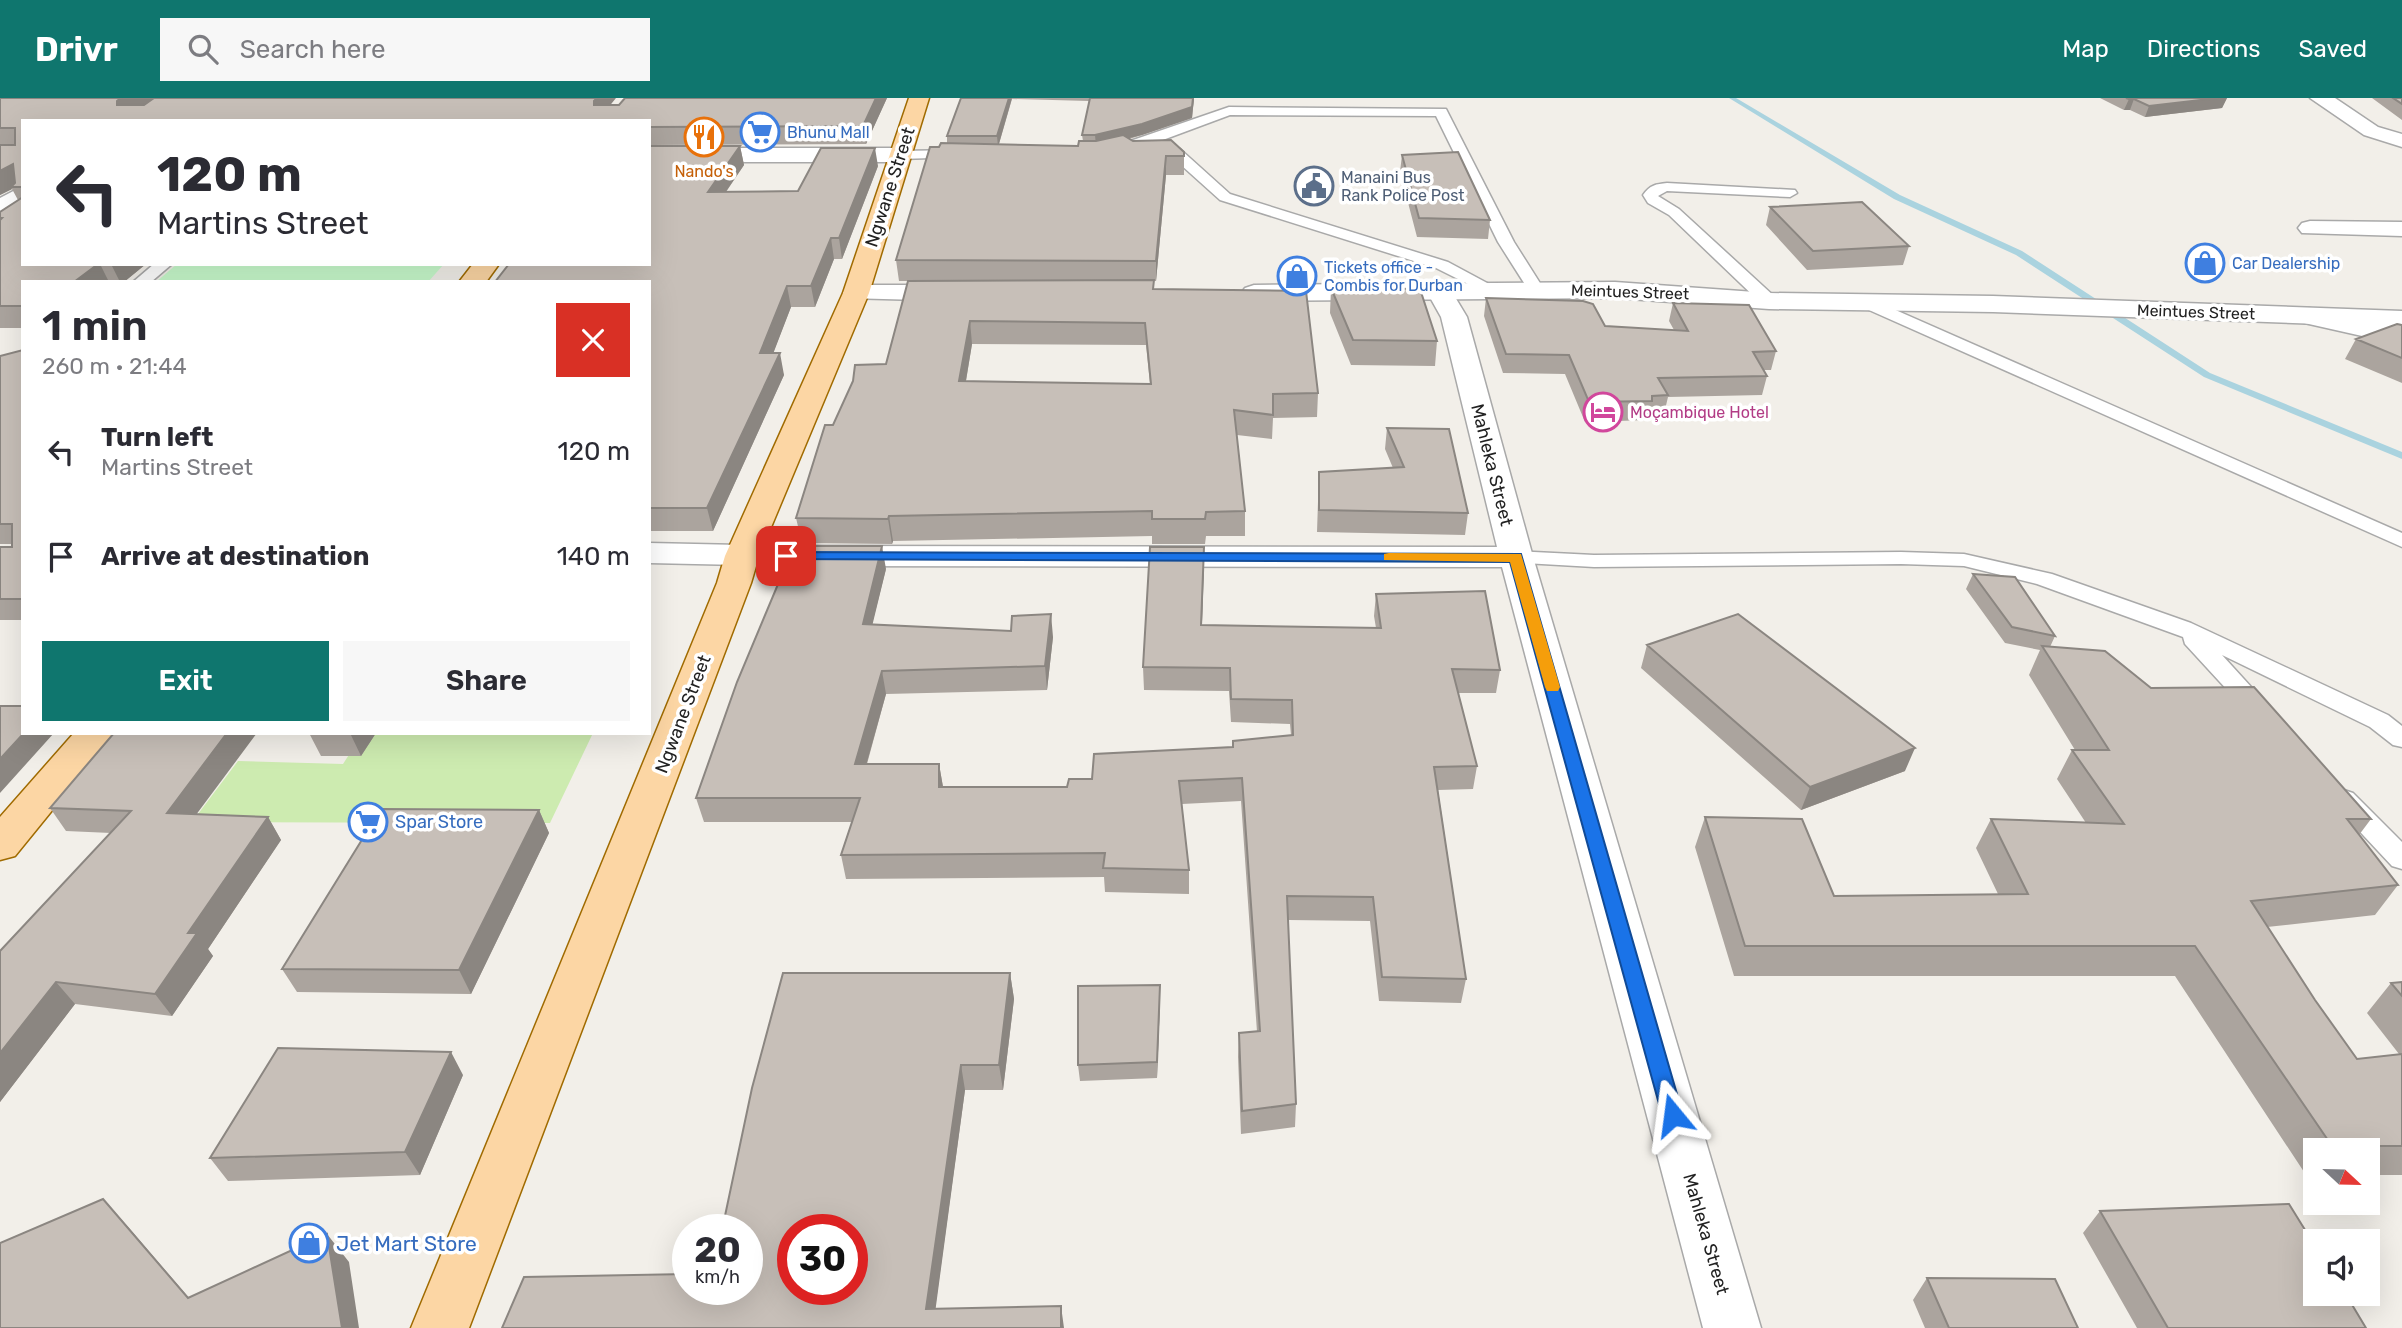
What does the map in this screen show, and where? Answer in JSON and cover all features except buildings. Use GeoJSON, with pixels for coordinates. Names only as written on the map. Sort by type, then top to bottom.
{"type":"FeatureCollection","features":[{"type":"Feature","properties":{"kind":"main road","name":"Ngwane Street"},"geometry":{"type":"LineString","coordinates":[[440,1328],[618,881],[734,583],[742,556],[856,293],[919,98]]}},
{"type":"Feature","properties":{"kind":"main road"},"geometry":{"type":"LineString","coordinates":[[474,280],[485,266]]}},
{"type":"Feature","properties":{"kind":"main road"},"geometry":{"type":"LineString","coordinates":[[0,845],[94,735]]}},
{"type":"Feature","properties":{"kind":"street"},"geometry":{"type":"LineString","coordinates":[[2320,98],[2371,131],[2402,141]]}},
{"type":"Feature","properties":{"kind":"street"},"geometry":{"type":"LineString","coordinates":[[651,155],[900,155]]}},
{"type":"Feature","properties":{"kind":"street"},"geometry":{"type":"LineString","coordinates":[[0,208],[21,194]]}},
{"type":"Feature","properties":{"kind":"street"},"geometry":{"type":"LineString","coordinates":[[2310,228],[2402,229]]}},
{"type":"Feature","properties":{"kind":"street","name":"Meintues Street"},"geometry":{"type":"LineString","coordinates":[[1231,293],[1615,290],[1769,301],[1993,304],[2402,319]]}},
{"type":"Feature","properties":{"kind":"street","name":"Mahleka Street"},"geometry":{"type":"LineString","coordinates":[[1440,292],[1454,317],[1516,557],[1732,1328]]}},
{"type":"Feature","properties":{"kind":"street"},"geometry":{"type":"LineString","coordinates":[[856,293],[981,293]]}},
{"type":"Feature","properties":{"kind":"street"},"geometry":{"type":"LineString","coordinates":[[2309,316],[2402,337]]}},
{"type":"Feature","properties":{"kind":"street"},"geometry":{"type":"LineString","coordinates":[[651,553],[742,556],[1516,557]]}},
{"type":"Feature","properties":{"kind":"lane"},"geometry":{"type":"LineString","coordinates":[[1494,291],[1441,265],[1225,197],[1175,152],[1096,153],[1147,141],[1229,110],[1441,112],[1506,242],[1537,291]]}},
{"type":"Feature","properties":{"kind":"lane"},"geometry":{"type":"LineString","coordinates":[[900,155],[970,154]]}},
{"type":"Feature","properties":{"kind":"lane"},"geometry":{"type":"LineString","coordinates":[[1769,301],[1674,212],[1653,200],[1650,195],[1657,188],[1667,187],[1790,193]]}},
{"type":"Feature","properties":{"kind":"lane"},"geometry":{"type":"LineString","coordinates":[[144,280],[161,266]]}},
{"type":"Feature","properties":{"kind":"lane"},"geometry":{"type":"LineString","coordinates":[[1866,302],[2402,541]]}},
{"type":"Feature","properties":{"kind":"lane"},"geometry":{"type":"LineString","coordinates":[[1516,557],[1594,561],[1901,558],[1964,560],[2044,579],[2183,628],[2379,721],[2402,739]]}},
{"type":"Feature","properties":{"kind":"lane"},"geometry":{"type":"LineString","coordinates":[[2183,628],[2278,729]]}},
{"type":"Feature","properties":{"kind":"lane"},"geometry":{"type":"LineString","coordinates":[[2326,780],[2402,859]]}},
{"type":"Feature","properties":{"kind":"green space"},"geometry":{"type":"Polygon","coordinates":[[[175,266],[442,266],[430,280],[158,280],[175,266]]]}},
{"type":"Feature","properties":{"kind":"green space"},"geometry":{"type":"Polygon","coordinates":[[[362,735],[592,735],[550,823],[192,822],[238,761],[343,764],[362,735]]]}},
{"type":"Feature","properties":{"kind":"waterway"},"geometry":{"type":"LineString","coordinates":[[1732,98],[1897,197],[2019,253],[2207,375],[2402,456]]}},
{"type":"Feature","properties":{"kind":"slow traffic"},"geometry":{"type":"LineString","coordinates":[[1389,557],[1516,557],[1553,687]]}},
{"type":"Feature","properties":{"kind":"place","name":"Bhunu Mall"},"geometry":{"type":"Point","coordinates":[760,132]}},
{"type":"Feature","properties":{"kind":"place","name":"Nando's"},"geometry":{"type":"Point","coordinates":[704,137]}},
{"type":"Feature","properties":{"kind":"place","name":"Manaini Bus Rank Police Post"},"geometry":{"type":"Point","coordinates":[1314,186]}},
{"type":"Feature","properties":{"kind":"place","name":"Car Dealership"},"geometry":{"type":"Point","coordinates":[2205,263]}},
{"type":"Feature","properties":{"kind":"place","name":"Tickets office - Combis for Durban"},"geometry":{"type":"Point","coordinates":[1297,276]}},
{"type":"Feature","properties":{"kind":"place","name":"Moçambique Hotel"},"geometry":{"type":"Point","coordinates":[1603,412]}},
{"type":"Feature","properties":{"kind":"place","name":"Spar Store"},"geometry":{"type":"Point","coordinates":[368,822]}},
{"type":"Feature","properties":{"kind":"place","name":"Jet Mart Store"},"geometry":{"type":"Point","coordinates":[309,1243]}},
{"type":"Feature","properties":{"kind":"route"},"geometry":{"type":"LineString","coordinates":[[786,556],[1516,557],[1673,1115]]}}]}
